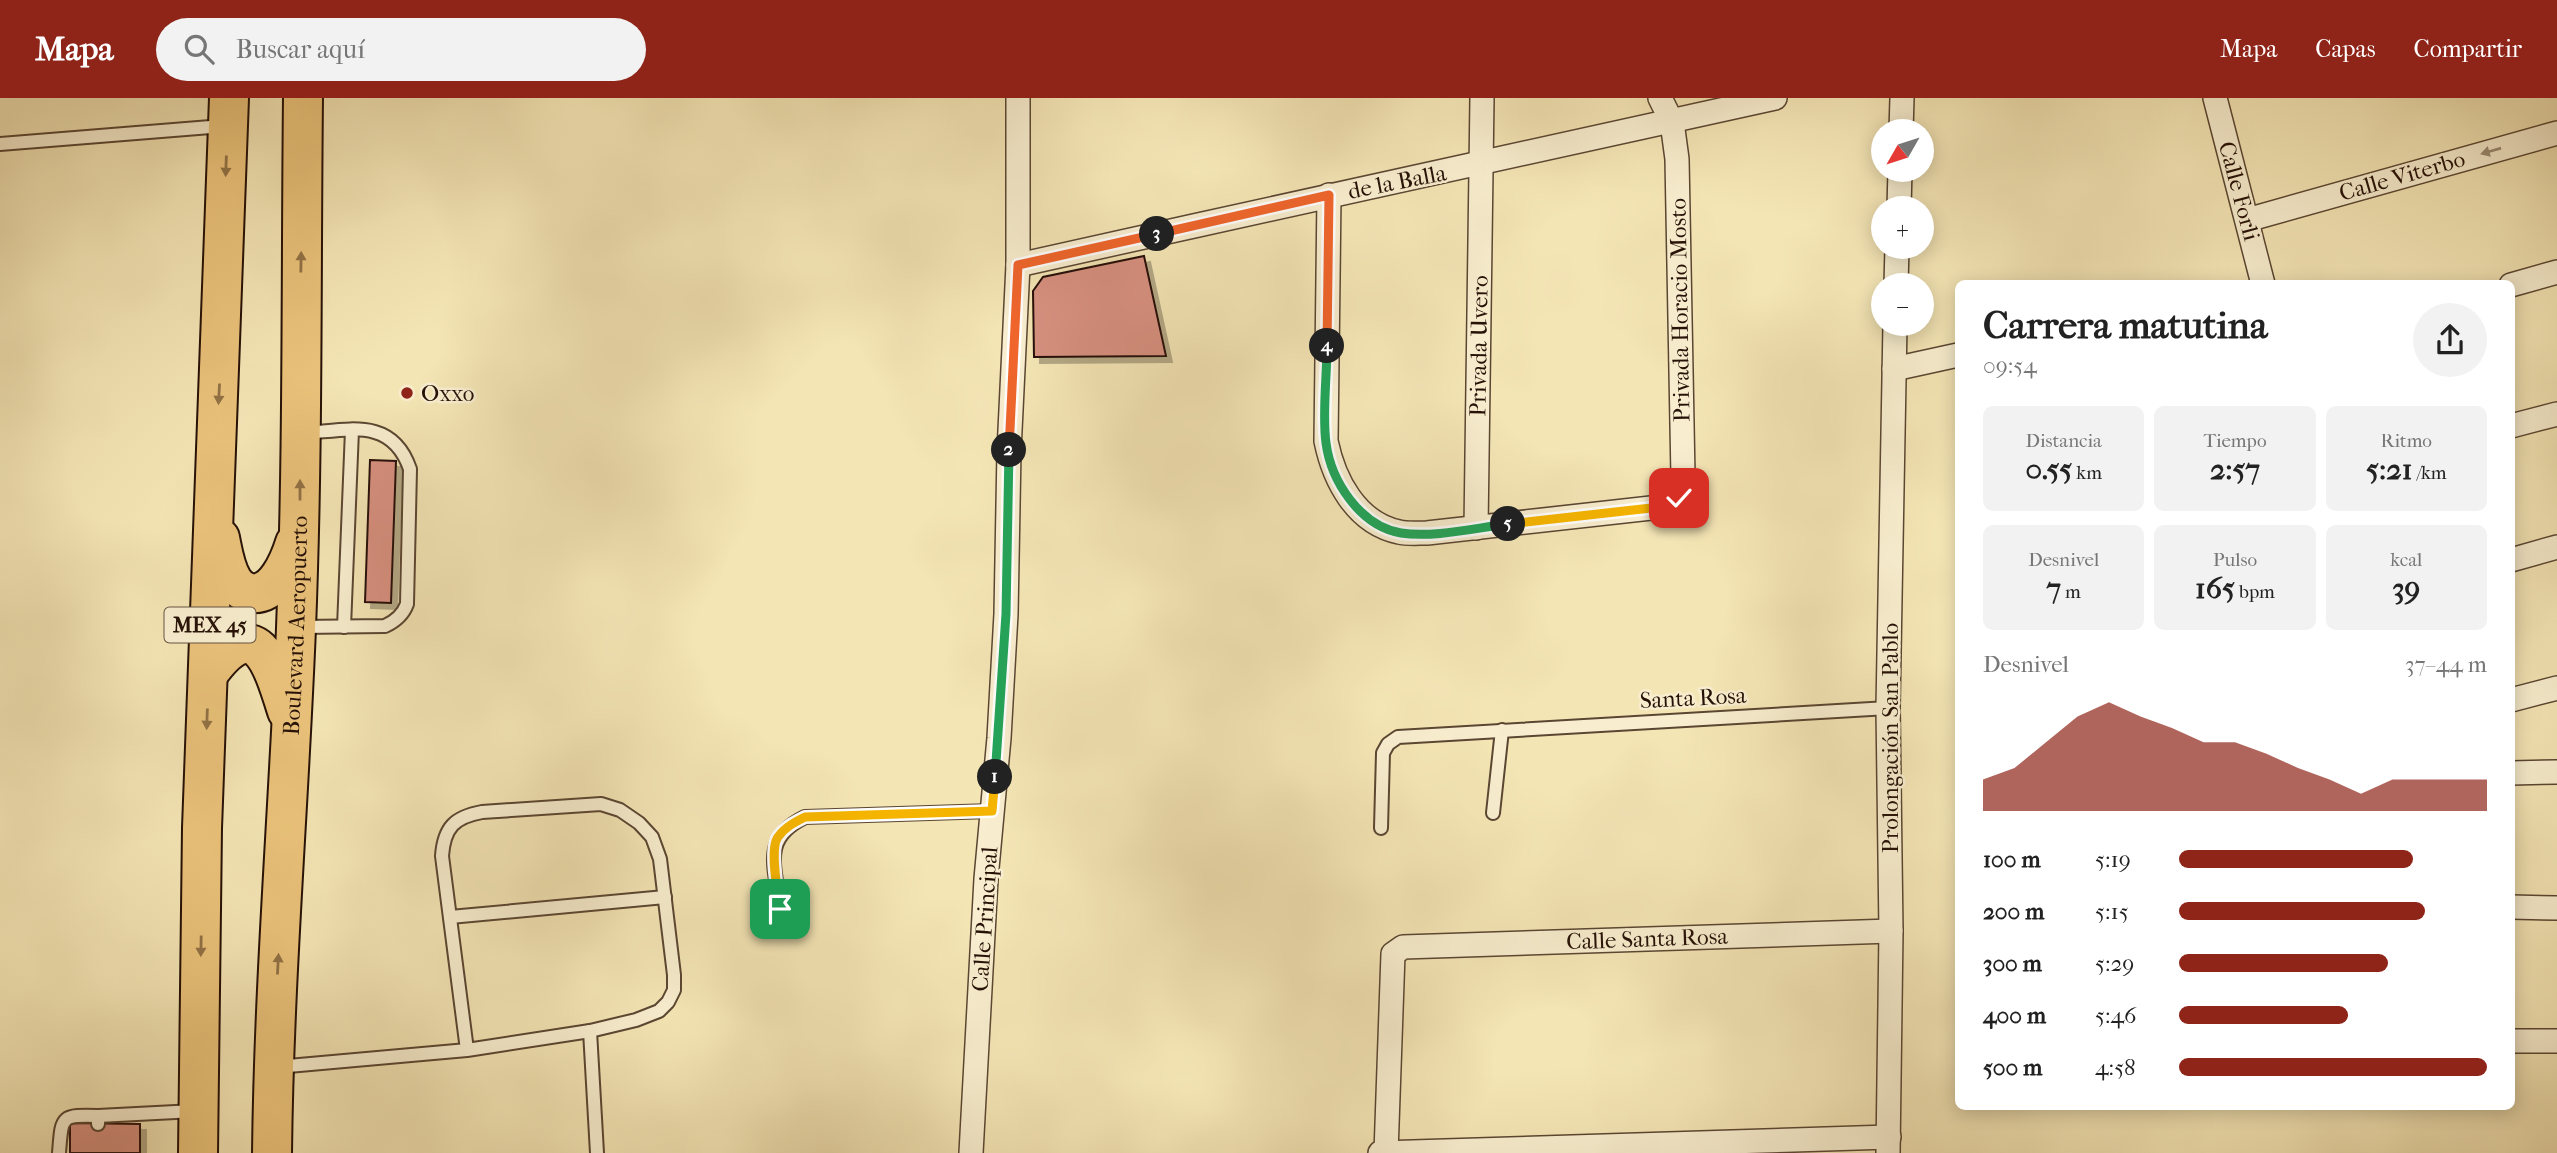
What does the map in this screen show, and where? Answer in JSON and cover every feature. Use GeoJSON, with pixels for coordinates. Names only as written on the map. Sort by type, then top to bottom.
{"type":"FeatureCollection","features":[{"type":"Feature","properties":{"kind":"highway","name":"Boulevard Aeropuerto"},"geometry":{"type":"LineString","coordinates":[[272,1153],[273,1067],[300,531],[303,98]]}},
{"type":"Feature","properties":{"kind":"highway","name":"MEX 45"},"geometry":{"type":"LineString","coordinates":[[198,1153],[202,828],[228,112]]}},
{"type":"Feature","properties":{"kind":"highway"},"geometry":{"type":"LineString","coordinates":[[214,498],[228,571],[235,584],[244,591],[254,594],[265,591],[274,584],[290,557],[300,531]]}},
{"type":"Feature","properties":{"kind":"highway"},"geometry":{"type":"LineString","coordinates":[[209,673],[227,651],[246,643],[254,644],[270,664],[292,729]]}},
{"type":"Feature","properties":{"kind":"street","name":"Calle Principal"},"geometry":{"type":"LineString","coordinates":[[971,1153],[1005,627],[1009,451],[1018,265],[1018,98]]}},
{"type":"Feature","properties":{"kind":"street","name":"Privada Uvero"},"geometry":{"type":"LineString","coordinates":[[1476,528],[1482,98]]}},
{"type":"Feature","properties":{"kind":"street","name":"Privada Horacio Mosto"},"geometry":{"type":"LineString","coordinates":[[1476,528],[1660,507],[1679,498],[1683,477],[1677,159],[1672,122],[1660,98]]}},
{"type":"Feature","properties":{"kind":"street","name":"de la Balla"},"geometry":{"type":"LineString","coordinates":[[1018,265],[1775,98]]}},
{"type":"Feature","properties":{"kind":"street"},"geometry":{"type":"LineString","coordinates":[[1901,119],[1902,98]]}},
{"type":"Feature","properties":{"kind":"street","name":"Calle Forli"},"geometry":{"type":"LineString","coordinates":[[2215,98],[2262,280]]}},
{"type":"Feature","properties":{"kind":"street","name":"Calle Viterbo"},"geometry":{"type":"LineString","coordinates":[[2247,220],[2557,133]]}},
{"type":"Feature","properties":{"kind":"street"},"geometry":{"type":"LineString","coordinates":[[1329,195],[1326,441],[1330,462],[1358,509],[1380,525],[1400,533],[1476,528]]}},
{"type":"Feature","properties":{"kind":"street"},"geometry":{"type":"LineString","coordinates":[[2515,284],[2557,272]]}},
{"type":"Feature","properties":{"kind":"street","name":"Prolongación San Pablo"},"geometry":{"type":"LineString","coordinates":[[1888,1145],[1891,931],[1888,708],[1895,336]]}},
{"type":"Feature","properties":{"kind":"street"},"geometry":{"type":"LineString","coordinates":[[1894,369],[1955,356]]}},
{"type":"Feature","properties":{"kind":"street"},"geometry":{"type":"LineString","coordinates":[[2515,425],[2557,414]]}},
{"type":"Feature","properties":{"kind":"street"},"geometry":{"type":"LineString","coordinates":[[2515,559],[2557,547]]}},
{"type":"Feature","properties":{"kind":"street"},"geometry":{"type":"LineString","coordinates":[[2515,699],[2557,688]]}},
{"type":"Feature","properties":{"kind":"street"},"geometry":{"type":"LineString","coordinates":[[2515,774],[2557,772]]}},
{"type":"Feature","properties":{"kind":"street"},"geometry":{"type":"LineString","coordinates":[[2515,907],[2557,908]]}},
{"type":"Feature","properties":{"kind":"street","name":"Calle Santa Rosa"},"geometry":{"type":"LineString","coordinates":[[1386,1153],[1393,954],[1403,947],[1891,931]]}},
{"type":"Feature","properties":{"kind":"street"},"geometry":{"type":"LineString","coordinates":[[2515,1041],[2557,1041]]}},
{"type":"Feature","properties":{"kind":"street"},"geometry":{"type":"LineString","coordinates":[[1380,1153],[1888,1145]]}},
{"type":"Feature","properties":{"kind":"lane"},"geometry":{"type":"LineString","coordinates":[[0,144],[228,112]]}},
{"type":"Feature","properties":{"kind":"lane"},"geometry":{"type":"LineString","coordinates":[[344,627],[352,430]]}},
{"type":"Feature","properties":{"kind":"lane"},"geometry":{"type":"LineString","coordinates":[[296,627],[385,625],[395,621],[408,604],[410,469],[406,458],[390,437],[378,431],[299,433]]}},
{"type":"Feature","properties":{"kind":"lane","name":"Santa Rosa"},"geometry":{"type":"LineString","coordinates":[[1381,828],[1383,753],[1388,744],[1398,737],[1888,708]]}},
{"type":"Feature","properties":{"kind":"lane"},"geometry":{"type":"LineString","coordinates":[[1493,813],[1502,730]]}},
{"type":"Feature","properties":{"kind":"lane"},"geometry":{"type":"LineString","coordinates":[[273,1067],[467,1051],[590,1031],[647,1018],[659,1011],[674,990],[674,975],[660,859],[652,837],[639,822],[620,810],[601,804],[482,811],[452,824],[443,839],[442,856],[467,1051]]}},
{"type":"Feature","properties":{"kind":"lane"},"geometry":{"type":"LineString","coordinates":[[780,909],[774,854],[776,839],[790,825],[805,817],[992,811]]}},
{"type":"Feature","properties":{"kind":"lane"},"geometry":{"type":"LineString","coordinates":[[450,918],[664,897]]}},
{"type":"Feature","properties":{"kind":"lane"},"geometry":{"type":"LineString","coordinates":[[590,1031],[597,1153]]}},
{"type":"Feature","properties":{"kind":"lane"},"geometry":{"type":"LineString","coordinates":[[59,1153],[61,1125],[66,1118],[74,1116],[98,1120],[199,1111]]}},
{"type":"Feature","properties":{"kind":"building"},"geometry":{"type":"Polygon","coordinates":[[[1144,256],[1166,356],[1034,357],[1033,291],[1043,277],[1144,256]]]}},
{"type":"Feature","properties":{"kind":"building","name":"Oxxo"},"geometry":{"type":"Polygon","coordinates":[[[370,460],[396,461],[391,603],[365,602],[370,460]]]}},
{"type":"Feature","properties":{"kind":"building"},"geometry":{"type":"Polygon","coordinates":[[[70,1123],[140,1124],[140,1153],[70,1153],[70,1123]]]}},
{"type":"Feature","properties":{"kind":"place","name":"Oxxo"},"geometry":{"type":"Point","coordinates":[407,393]}},
{"type":"Feature","properties":{"kind":"route"},"geometry":{"type":"LineString","coordinates":[[780,909],[774,854],[776,839],[790,825],[805,817],[992,811],[1006,614],[1009,451],[1018,265],[1329,195],[1326,441],[1330,462],[1358,509],[1380,525],[1400,533],[1427,533],[1660,507],[1679,498]]}}]}
